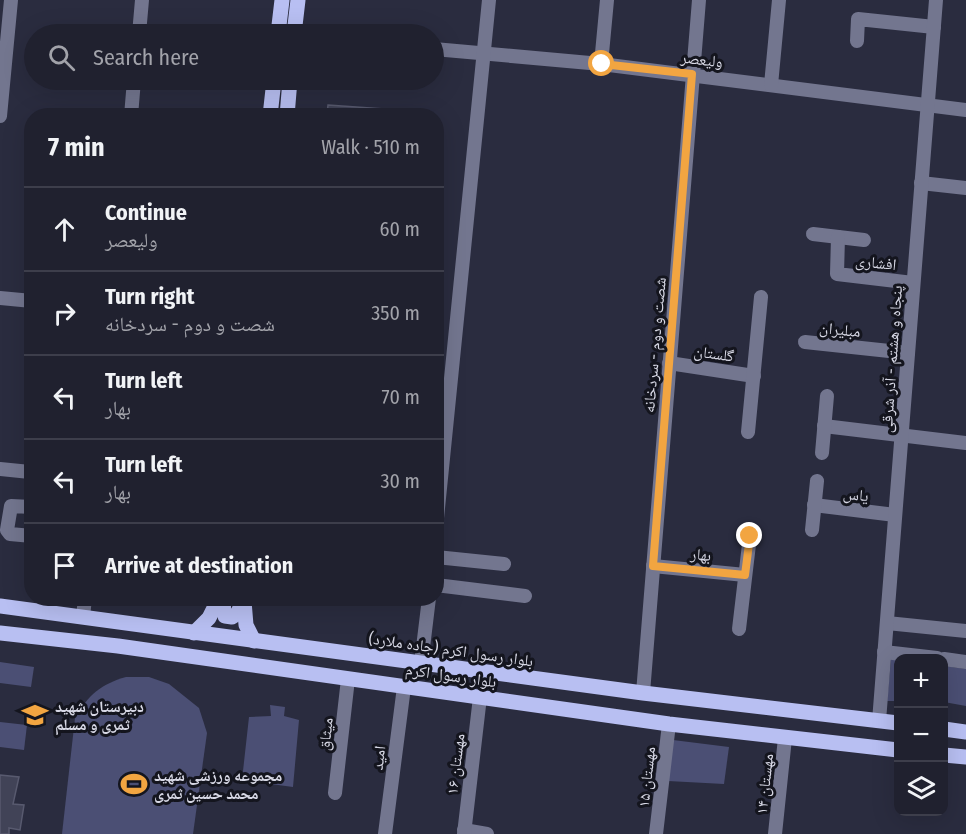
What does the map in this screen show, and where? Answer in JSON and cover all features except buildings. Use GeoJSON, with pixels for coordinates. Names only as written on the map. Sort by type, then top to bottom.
{"type":"FeatureCollection","features":[{"type":"Feature","properties":{"kind":"main road"},"geometry":{"type":"LineString","coordinates":[[279,24],[282,0]]}},
{"type":"Feature","properties":{"kind":"main road"},"geometry":{"type":"LineString","coordinates":[[295,24],[298,0]]}},
{"type":"Feature","properties":{"kind":"main road"},"geometry":{"type":"LineString","coordinates":[[271,108],[273,90]]}},
{"type":"Feature","properties":{"kind":"main road"},"geometry":{"type":"LineString","coordinates":[[288,108],[289,90]]}},
{"type":"Feature","properties":{"kind":"main road","name":"بلوار رسول اکرم (جاده ملارد)"},"geometry":{"type":"LineString","coordinates":[[0,606],[643,693],[894,723]]}},
{"type":"Feature","properties":{"kind":"main road"},"geometry":{"type":"LineString","coordinates":[[194,633],[209,618],[216,606]]}},
{"type":"Feature","properties":{"kind":"main road"},"geometry":{"type":"LineString","coordinates":[[223,606],[225,616],[232,617],[238,613],[240,606]]}},
{"type":"Feature","properties":{"kind":"main road"},"geometry":{"type":"LineString","coordinates":[[244,606],[246,625],[254,641]]}},
{"type":"Feature","properties":{"kind":"main road","name":"بلوار رسول اکرم"},"geometry":{"type":"LineString","coordinates":[[2,634],[117,646],[669,724],[894,750]]}},
{"type":"Feature","properties":{"kind":"main road"},"geometry":{"type":"LineString","coordinates":[[948,730],[966,732]]}},
{"type":"Feature","properties":{"kind":"main road"},"geometry":{"type":"LineString","coordinates":[[948,755],[966,757]]}},
{"type":"Feature","properties":{"kind":"street"},"geometry":{"type":"LineString","coordinates":[[0,116],[11,0]]}},
{"type":"Feature","properties":{"kind":"street"},"geometry":{"type":"LineString","coordinates":[[140,24],[142,0]]}},
{"type":"Feature","properties":{"kind":"street"},"geometry":{"type":"LineString","coordinates":[[444,449],[489,0]]}},
{"type":"Feature","properties":{"kind":"street"},"geometry":{"type":"LineString","coordinates":[[602,64],[607,0]]}},
{"type":"Feature","properties":{"kind":"street","name":"شصت و دوم - سردخانه"},"geometry":{"type":"LineString","coordinates":[[643,693],[699,0]]}},
{"type":"Feature","properties":{"kind":"street"},"geometry":{"type":"LineString","coordinates":[[771,85],[779,0]]}},
{"type":"Feature","properties":{"kind":"street","name":"پنجاه و هشتم - آذر شرقی"},"geometry":{"type":"LineString","coordinates":[[879,721],[936,0]]}},
{"type":"Feature","properties":{"kind":"street"},"geometry":{"type":"LineString","coordinates":[[857,41],[858,19],[934,27]]}},
{"type":"Feature","properties":{"kind":"street","name":"ولیعصر"},"geometry":{"type":"LineString","coordinates":[[444,50],[692,74],[966,110]]}},
{"type":"Feature","properties":{"kind":"street"},"geometry":{"type":"LineString","coordinates":[[132,108],[134,90]]}},
{"type":"Feature","properties":{"kind":"street"},"geometry":{"type":"LineString","coordinates":[[921,183],[966,188]]}},
{"type":"Feature","properties":{"kind":"street"},"geometry":{"type":"LineString","coordinates":[[813,234],[864,240]]}},
{"type":"Feature","properties":{"kind":"street","name":"افشاری"},"geometry":{"type":"LineString","coordinates":[[838,237],[837,274],[913,283]]}},
{"type":"Feature","properties":{"kind":"street"},"geometry":{"type":"LineString","coordinates":[[748,432],[761,297]]}},
{"type":"Feature","properties":{"kind":"street"},"geometry":{"type":"LineString","coordinates":[[0,298],[24,300]]}},
{"type":"Feature","properties":{"kind":"street","name":"مبلیران"},"geometry":{"type":"LineString","coordinates":[[805,342],[908,353]]}},
{"type":"Feature","properties":{"kind":"street","name":"گلستان"},"geometry":{"type":"LineString","coordinates":[[669,363],[754,376]]}},
{"type":"Feature","properties":{"kind":"street"},"geometry":{"type":"LineString","coordinates":[[822,453],[827,396]]}},
{"type":"Feature","properties":{"kind":"street"},"geometry":{"type":"LineString","coordinates":[[824,426],[966,443]]}},
{"type":"Feature","properties":{"kind":"street"},"geometry":{"type":"LineString","coordinates":[[0,469],[24,471]]}},
{"type":"Feature","properties":{"kind":"street"},"geometry":{"type":"LineString","coordinates":[[812,530],[817,481]]}},
{"type":"Feature","properties":{"kind":"street"},"geometry":{"type":"LineString","coordinates":[[24,507],[11,506],[7,530],[10,534],[24,535]]}},
{"type":"Feature","properties":{"kind":"street","name":"یاس"},"geometry":{"type":"LineString","coordinates":[[814,506],[895,515]]}},
{"type":"Feature","properties":{"kind":"street"},"geometry":{"type":"LineString","coordinates":[[739,629],[750,536]]}},
{"type":"Feature","properties":{"kind":"street"},"geometry":{"type":"LineString","coordinates":[[444,558],[504,564]]}},
{"type":"Feature","properties":{"kind":"street","name":"بهار"},"geometry":{"type":"LineString","coordinates":[[653,566],[745,575]]}},
{"type":"Feature","properties":{"kind":"street"},"geometry":{"type":"LineString","coordinates":[[444,586],[525,596]]}},
{"type":"Feature","properties":{"kind":"street"},"geometry":{"type":"LineString","coordinates":[[83,617],[84,606]]}},
{"type":"Feature","properties":{"kind":"street"},"geometry":{"type":"LineString","coordinates":[[421,664],[428,606]]}},
{"type":"Feature","properties":{"kind":"street"},"geometry":{"type":"LineString","coordinates":[[887,623],[966,631]]}},
{"type":"Feature","properties":{"kind":"street"},"geometry":{"type":"LineString","coordinates":[[884,652],[902,654]]}},
{"type":"Feature","properties":{"kind":"street"},"geometry":{"type":"LineString","coordinates":[[948,660],[966,662]]}},
{"type":"Feature","properties":{"kind":"street","name":"میثاق"},"geometry":{"type":"LineString","coordinates":[[335,793],[348,679]]}},
{"type":"Feature","properties":{"kind":"street","name":"امید"},"geometry":{"type":"LineString","coordinates":[[385,834],[404,687]]}},
{"type":"Feature","properties":{"kind":"street","name":"مهستان ۱۶"},"geometry":{"type":"LineString","coordinates":[[464,832],[480,697]]}},
{"type":"Feature","properties":{"kind":"street","name":"مهستان ۱۵"},"geometry":{"type":"LineString","coordinates":[[656,834],[669,724]]}},
{"type":"Feature","properties":{"kind":"street","name":"مهستان ۱۴"},"geometry":{"type":"LineString","coordinates":[[775,834],[785,738]]}},
{"type":"Feature","properties":{"kind":"street"},"geometry":{"type":"LineString","coordinates":[[464,832],[487,834]]}},
{"type":"Feature","properties":{"kind":"shaded area"},"geometry":{"type":"Polygon","coordinates":[[[891,660],[894,660],[894,701],[887,701],[891,660]]]}},
{"type":"Feature","properties":{"kind":"shaded area"},"geometry":{"type":"Polygon","coordinates":[[[0,662],[34,667],[31,687],[0,683],[0,662]]]}},
{"type":"Feature","properties":{"kind":"shaded area"},"geometry":{"type":"Polygon","coordinates":[[[948,667],[966,669],[966,706],[948,703],[948,667]]]}},
{"type":"Feature","properties":{"kind":"shaded area","name":"مجموعه ورزشی شهید محمد حسین ثمری"},"geometry":{"type":"Polygon","coordinates":[[[126,677],[149,677],[169,684],[199,708],[207,733],[193,834],[62,834],[75,718],[85,703],[102,687],[126,677]]]}},
{"type":"Feature","properties":{"kind":"shaded area"},"geometry":{"type":"Polygon","coordinates":[[[270,705],[285,707],[284,716],[299,720],[293,787],[242,780],[249,717],[271,716],[270,705]]]}},
{"type":"Feature","properties":{"kind":"shaded area"},"geometry":{"type":"Polygon","coordinates":[[[0,722],[27,725],[24,750],[0,747],[0,722]]]}},
{"type":"Feature","properties":{"kind":"shaded area"},"geometry":{"type":"Polygon","coordinates":[[[673,740],[729,747],[724,784],[668,781],[673,740]]]}},
{"type":"Feature","properties":{"kind":"place","name":"دبیرستان شهید ثمری و مسلم"},"geometry":{"type":"Point","coordinates":[35,715]}},
{"type":"Feature","properties":{"kind":"place","name":"مجموعه ورزشی شهید محمد حسین ثمری"},"geometry":{"type":"Point","coordinates":[134,784]}},
{"type":"Feature","properties":{"kind":"route"},"geometry":{"type":"LineString","coordinates":[[602,64],[692,74],[653,566],[745,575],[750,536]]}}]}
